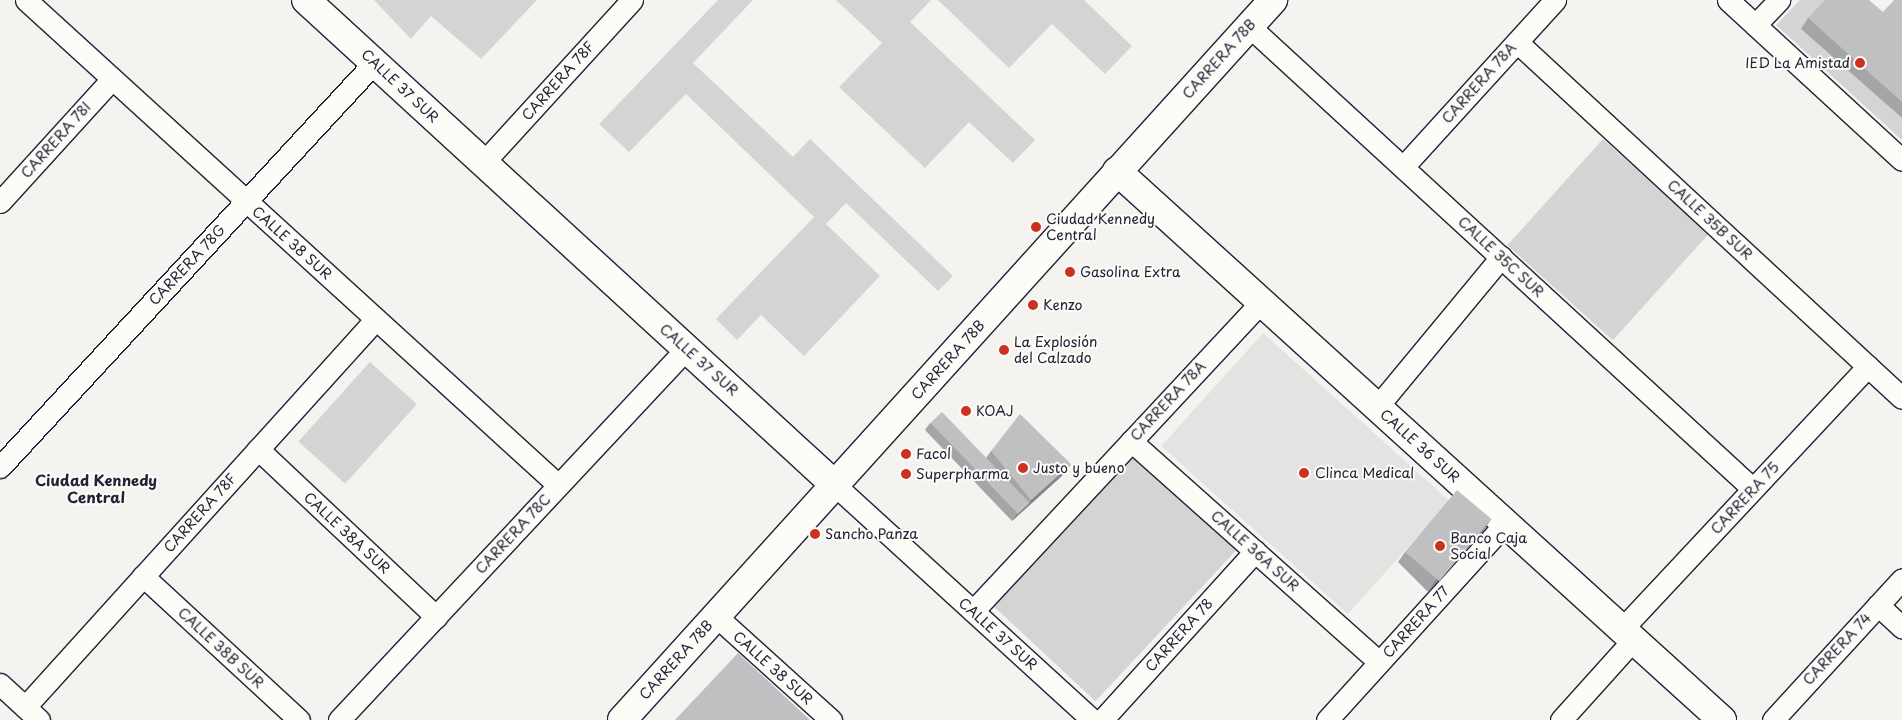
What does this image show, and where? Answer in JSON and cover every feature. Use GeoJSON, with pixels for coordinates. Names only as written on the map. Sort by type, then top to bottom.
{"type":"FeatureCollection","features":[{"type":"Feature","properties":{"kind":"street","name":"CALLE 38 SUR"},"geometry":{"type":"LineString","coordinates":[[26,0],[558,486]]}},
{"type":"Feature","properties":{"kind":"street","name":"CALLE 37 SUR"},"geometry":{"type":"LineString","coordinates":[[306,0],[1092,720]]}},
{"type":"Feature","properties":{"kind":"street","name":"CARRERA 78F"},"geometry":{"type":"LineString","coordinates":[[483,163],[632,0]]}},
{"type":"Feature","properties":{"kind":"street","name":"CARRERA 78B"},"geometry":{"type":"LineString","coordinates":[[622,720],[836,486],[1117,171],[1273,0]]}},
{"type":"Feature","properties":{"kind":"street","name":"CARRERA 78A"},"geometry":{"type":"LineString","coordinates":[[1403,166],[1555,0]]}},
{"type":"Feature","properties":{"kind":"street"},"geometry":{"type":"LineString","coordinates":[[1728,0],[1902,160]]}},
{"type":"Feature","properties":{"kind":"street"},"geometry":{"type":"LineString","coordinates":[[1755,25],[1779,0]]}},
{"type":"Feature","properties":{"kind":"street","name":"CALLE 35C SUR"},"geometry":{"type":"LineString","coordinates":[[1249,26],[1753,489]]}},
{"type":"Feature","properties":{"kind":"street","name":"CALLE 35B SUR"},"geometry":{"type":"LineString","coordinates":[[1517,42],[1902,398]]}},
{"type":"Feature","properties":{"kind":"street","name":"CARRERA 78G"},"geometry":{"type":"LineString","coordinates":[[0,467],[374,63]]}},
{"type":"Feature","properties":{"kind":"street","name":"CARRERA 78I"},"geometry":{"type":"LineString","coordinates":[[0,202],[112,79]]}},
{"type":"Feature","properties":{"kind":"street","name":"CALLE 36 SUR"},"geometry":{"type":"LineString","coordinates":[[1117,171],[1722,720]]}},
{"type":"Feature","properties":{"kind":"street"},"geometry":{"type":"LineString","coordinates":[[1377,407],[1501,257]]}},
{"type":"Feature","properties":{"kind":"street","name":"CARRERA 78A"},"geometry":{"type":"LineString","coordinates":[[973,611],[1261,302]]}},
{"type":"Feature","properties":{"kind":"street","name":"CARRERA 78F"},"geometry":{"type":"LineString","coordinates":[[32,714],[143,576],[376,319]]}},
{"type":"Feature","properties":{"kind":"street","name":"CARRERA 78C"},"geometry":{"type":"LineString","coordinates":[[339,720],[686,349]]}},
{"type":"Feature","properties":{"kind":"street","name":"CARRERA 75"},"geometry":{"type":"LineString","coordinates":[[1561,720],[1627,635],[1753,489],[1868,366]]}},
{"type":"Feature","properties":{"kind":"street","name":"CALLE 36A SUR"},"geometry":{"type":"LineString","coordinates":[[1131,441],[1379,662]]}},
{"type":"Feature","properties":{"kind":"street","name":"CALLE 38A SUR"},"geometry":{"type":"LineString","coordinates":[[258,449],[436,616]]}},
{"type":"Feature","properties":{"kind":"street","name":"CARRERA 77"},"geometry":{"type":"LineString","coordinates":[[1327,720],[1505,524]]}},
{"type":"Feature","properties":{"kind":"street","name":"CARRERA 78"},"geometry":{"type":"LineString","coordinates":[[1102,720],[1255,551]]}},
{"type":"Feature","properties":{"kind":"street","name":"CALLE 38B SUR"},"geometry":{"type":"LineString","coordinates":[[143,576],[299,720]]}},
{"type":"Feature","properties":{"kind":"street","name":"CARRERA 74"},"geometry":{"type":"LineString","coordinates":[[1773,720],[1902,579]]}},
{"type":"Feature","properties":{"kind":"street"},"geometry":{"type":"LineString","coordinates":[[1878,605],[1902,627]]}},
{"type":"Feature","properties":{"kind":"street","name":"CALLE 38 SUR"},"geometry":{"type":"LineString","coordinates":[[716,616],[831,720]]}},
{"type":"Feature","properties":{"kind":"street"},"geometry":{"type":"LineString","coordinates":[[0,684],[32,714]]}},
{"type":"Feature","properties":{"kind":"shaded area"},"geometry":{"type":"Polygon","coordinates":[[[374,0],[537,0],[481,59],[431,16],[411,39],[374,0]]]}},
{"type":"Feature","properties":{"kind":"shaded area"},"geometry":{"type":"Polygon","coordinates":[[[718,0],[753,0],[693,63],[793,157],[810,139],[953,276],[938,291],[846,203],[826,224],[880,276],[804,356],[761,315],[737,340],[716,319],[814,217],[686,94],[629,152],[599,124],[718,0]]]}},
{"type":"Feature","properties":{"kind":"shaded area"},"geometry":{"type":"Polygon","coordinates":[[[836,0],[931,0],[910,22],[1035,140],[1013,163],[969,122],[925,168],[839,87],[882,43],[836,0]]]}},
{"type":"Feature","properties":{"kind":"shaded area"},"geometry":{"type":"Polygon","coordinates":[[[938,0],[1084,0],[1132,46],[1105,74],[1052,24],[1009,68],[938,0]]]}},
{"type":"Feature","properties":{"kind":"shaded area"},"geometry":{"type":"Polygon","coordinates":[[[1800,0],[1827,0],[1801,29],[1902,118],[1902,140],[1776,25],[1800,0]]]}},
{"type":"Feature","properties":{"kind":"shaded area"},"geometry":{"type":"Polygon","coordinates":[[[1603,139],[1709,234],[1613,340],[1507,245],[1603,139]]]}},
{"type":"Feature","properties":{"kind":"shaded area","name":"Clinca Medical"},"geometry":{"type":"Polygon","coordinates":[[[1263,333],[1450,501],[1348,614],[1161,446],[1263,333]]]}},
{"type":"Feature","properties":{"kind":"shaded area"},"geometry":{"type":"Polygon","coordinates":[[[370,362],[417,404],[345,484],[298,442],[370,362]]]}},
{"type":"Feature","properties":{"kind":"shaded area"},"geometry":{"type":"Polygon","coordinates":[[[1135,455],[1237,550],[1095,701],[994,606],[1135,455]]]}},
{"type":"Feature","properties":{"kind":"building"},"geometry":{"type":"Polygon","coordinates":[[[1825,0],[1869,0],[1883,12],[1894,0],[1902,0],[1902,102],[1808,18],[1825,0]]]}},
{"type":"Feature","properties":{"kind":"building"},"geometry":{"type":"Polygon","coordinates":[[[942,412],[1030,503],[1018,514],[930,423],[942,412]]]}},
{"type":"Feature","properties":{"kind":"building","name":"Justo y bueno"},"geometry":{"type":"Polygon","coordinates":[[[1020,414],[1071,464],[1031,500],[991,451],[1020,414]]]}},
{"type":"Feature","properties":{"kind":"building","name":"Banco Caja Social"},"geometry":{"type":"Polygon","coordinates":[[[1457,490],[1491,519],[1439,581],[1405,552],[1457,490]]]}},
{"type":"Feature","properties":{"kind":"building"},"geometry":{"type":"Polygon","coordinates":[[[738,653],[810,720],[675,720],[738,653]]]}},
{"type":"Feature","properties":{"kind":"place","name":"IED La Amistad"},"geometry":{"type":"Point","coordinates":[1860,63]}},
{"type":"Feature","properties":{"kind":"place","name":"Ciudad Kennedy Central"},"geometry":{"type":"Point","coordinates":[1036,227]}},
{"type":"Feature","properties":{"kind":"place","name":"Gasolina Extra"},"geometry":{"type":"Point","coordinates":[1070,272]}},
{"type":"Feature","properties":{"kind":"place","name":"Kenzo"},"geometry":{"type":"Point","coordinates":[1033,305]}},
{"type":"Feature","properties":{"kind":"place","name":"La Explosión del Calzado"},"geometry":{"type":"Point","coordinates":[1004,350]}},
{"type":"Feature","properties":{"kind":"place","name":"KOAJ"},"geometry":{"type":"Point","coordinates":[966,411]}},
{"type":"Feature","properties":{"kind":"place","name":"Facol"},"geometry":{"type":"Point","coordinates":[906,454]}},
{"type":"Feature","properties":{"kind":"place","name":"Justo y bueno"},"geometry":{"type":"Point","coordinates":[1023,468]}},
{"type":"Feature","properties":{"kind":"place","name":"Clinca Medical"},"geometry":{"type":"Point","coordinates":[1304,473]}},
{"type":"Feature","properties":{"kind":"place","name":"Superpharma"},"geometry":{"type":"Point","coordinates":[906,474]}},
{"type":"Feature","properties":{"kind":"place","name":"Sancho Panza"},"geometry":{"type":"Point","coordinates":[815,534]}},
{"type":"Feature","properties":{"kind":"place","name":"Banco Caja Social"},"geometry":{"type":"Point","coordinates":[1440,546]}},
{"type":"Feature","properties":{"kind":"district","name":"Ciudad Kennedy Central"},"geometry":{"type":"Point","coordinates":[96,488]}}]}
